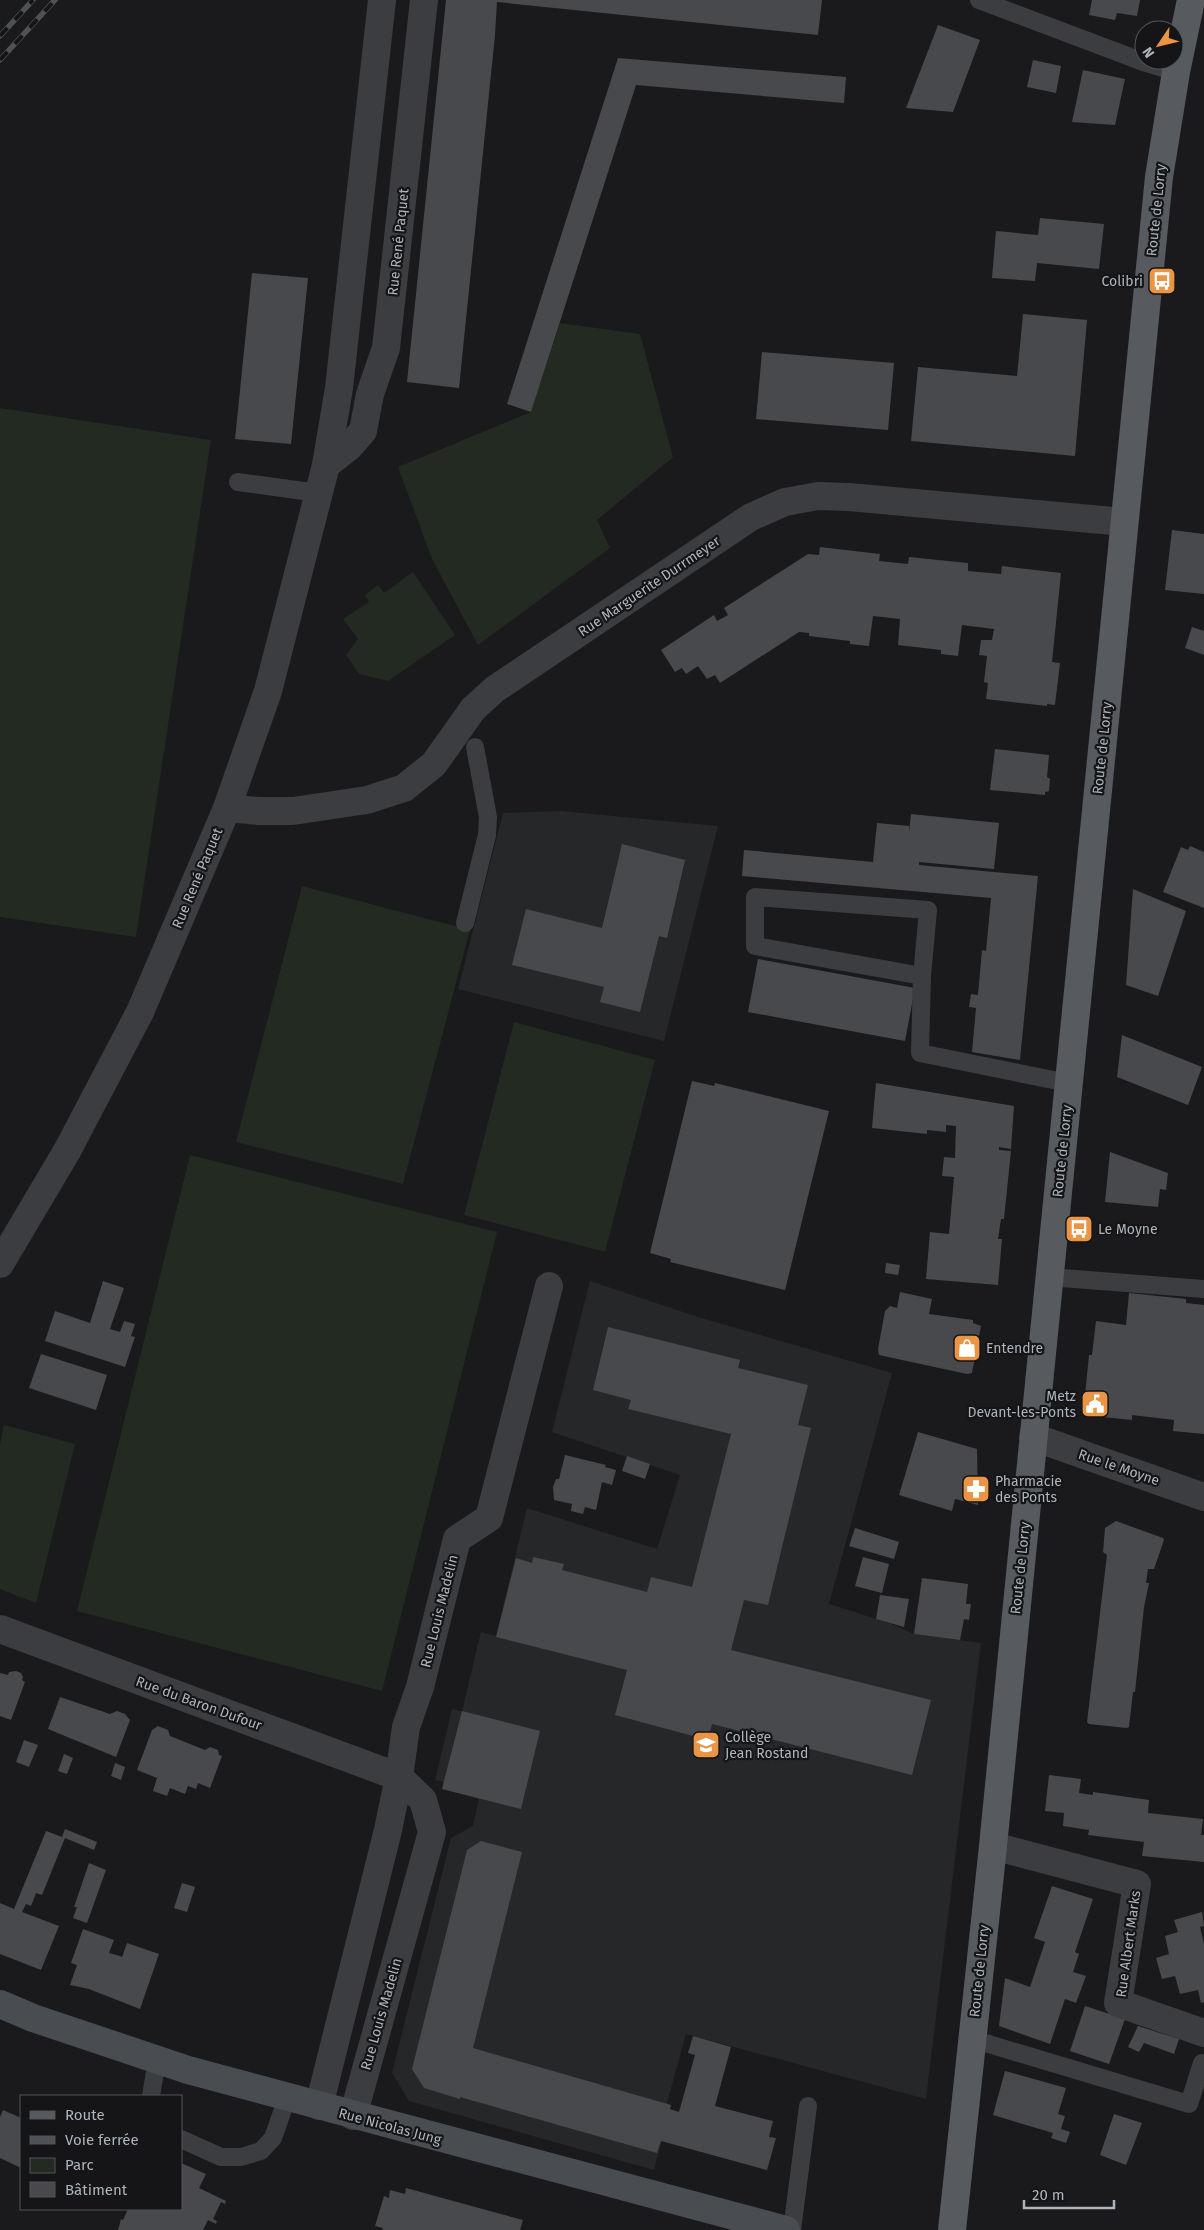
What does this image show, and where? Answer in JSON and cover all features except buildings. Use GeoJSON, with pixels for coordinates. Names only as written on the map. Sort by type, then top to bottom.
{"type":"FeatureCollection","features":[{"type":"Feature","properties":{"kind":"main road","name":"Route de Lorry"},"geometry":{"type":"LineString","coordinates":[[952,2230],[993,1846],[1160,177],[1176,72],[1191,0]]}},
{"type":"Feature","properties":{"kind":"main road","name":"Rue Nicolas Jung"},"geometry":{"type":"LineString","coordinates":[[0,2004],[34,2018],[157,2060],[287,2098],[786,2230]]}},
{"type":"Feature","properties":{"kind":"street","name":"Rue René Paquet"},"geometry":{"type":"LineString","coordinates":[[0,1264],[67,1151],[140,1012],[227,808],[268,691],[326,465],[339,388],[382,0]]}},
{"type":"Feature","properties":{"kind":"street","name":"Rue René Paquet"},"geometry":{"type":"LineString","coordinates":[[326,465],[350,447],[363,431],[370,394],[386,348],[424,0]]}},
{"type":"Feature","properties":{"kind":"street","name":"Rue Marguerite Durrmeyer"},"geometry":{"type":"LineString","coordinates":[[227,808],[258,811],[293,811],[367,800],[404,788],[434,764],[473,709],[494,688],[751,517],[785,502],[818,496],[849,497],[1124,522]]}},
{"type":"Feature","properties":{"kind":"street","name":"Rue Louis Madelin"},"geometry":{"type":"LineString","coordinates":[[319,2106],[399,1777],[406,1727],[420,1687],[457,1539],[489,1518],[549,1286]]}},
{"type":"Feature","properties":{"kind":"street","name":"Rue le Moyne"},"geometry":{"type":"LineString","coordinates":[[1033,1437],[1204,1496]]}},
{"type":"Feature","properties":{"kind":"street","name":"Rue du Baron Dufour"},"geometry":{"type":"LineString","coordinates":[[0,1629],[399,1777]]}},
{"type":"Feature","properties":{"kind":"street","name":"Rue Louis Madelin"},"geometry":{"type":"LineString","coordinates":[[353,2116],[432,1832],[423,1800],[399,1777]]}},
{"type":"Feature","properties":{"kind":"street","name":"Rue Albert Marks"},"geometry":{"type":"LineString","coordinates":[[993,1846],[1137,1884],[1118,2003],[1204,2033]]}},
{"type":"Feature","properties":{"kind":"lane"},"geometry":{"type":"LineString","coordinates":[[979,0],[1146,63],[1176,72]]}},
{"type":"Feature","properties":{"kind":"lane"},"geometry":{"type":"LineString","coordinates":[[238,482],[318,493]]}},
{"type":"Feature","properties":{"kind":"lane"},"geometry":{"type":"LineString","coordinates":[[465,923],[487,835],[488,817],[475,747]]}},
{"type":"Feature","properties":{"kind":"lane"},"geometry":{"type":"LineString","coordinates":[[922,976],[755,946],[754,897],[928,910],[922,976],[920,1053],[1068,1083]]}},
{"type":"Feature","properties":{"kind":"lane"},"geometry":{"type":"LineString","coordinates":[[1049,1278],[1204,1289]]}},
{"type":"Feature","properties":{"kind":"lane"},"geometry":{"type":"LineString","coordinates":[[972,2039],[1189,2104],[1202,2063],[1204,2064]]}},
{"type":"Feature","properties":{"kind":"lane"},"geometry":{"type":"LineString","coordinates":[[151,2095],[157,2060]]}},
{"type":"Feature","properties":{"kind":"lane"},"geometry":{"type":"LineString","coordinates":[[182,2139],[221,2157],[241,2157],[261,2151],[273,2138],[287,2098]]}},
{"type":"Feature","properties":{"kind":"lane"},"geometry":{"type":"LineString","coordinates":[[792,2230],[808,2106]]}},
{"type":"Feature","properties":{"kind":"shaded area"},"geometry":{"type":"Polygon","coordinates":[[[561,811],[718,826],[664,1041],[458,989],[503,813],[561,811]]]}},
{"type":"Feature","properties":{"kind":"shaded area","name":"Collège Jean Rostand"},"geometry":{"type":"Polygon","coordinates":[[[590,1281],[698,1317],[892,1373],[829,1604],[889,1623],[914,1634],[981,1643],[926,2099],[686,2034],[667,2103],[671,2105],[654,2170],[409,2101],[392,2073],[451,1838],[473,1826],[479,1799],[442,1789],[444,1782],[435,1780],[452,1709],[462,1711],[481,1632],[496,1636],[527,1508],[657,1549],[680,1475],[552,1432],[590,1281]]]}},
{"type":"Feature","properties":{"kind":"green space"},"geometry":{"type":"Polygon","coordinates":[[[560,323],[640,334],[673,457],[597,520],[610,548],[478,645],[432,559],[398,467],[531,412],[560,323]]]}},
{"type":"Feature","properties":{"kind":"green space"},"geometry":{"type":"Polygon","coordinates":[[[0,408],[211,440],[136,937],[0,917],[0,408]]]}},
{"type":"Feature","properties":{"kind":"green space"},"geometry":{"type":"Polygon","coordinates":[[[413,572],[455,635],[388,681],[359,674],[346,655],[358,639],[343,619],[369,602],[365,595],[378,585],[384,593],[413,572]]]}},
{"type":"Feature","properties":{"kind":"green space"},"geometry":{"type":"Polygon","coordinates":[[[302,886],[470,930],[403,1184],[236,1142],[302,886]]]}},
{"type":"Feature","properties":{"kind":"green space"},"geometry":{"type":"Polygon","coordinates":[[[514,1022],[655,1060],[605,1252],[464,1215],[514,1022]]]}},
{"type":"Feature","properties":{"kind":"green space"},"geometry":{"type":"Polygon","coordinates":[[[190,1155],[497,1232],[382,1691],[77,1611],[190,1155]]]}},
{"type":"Feature","properties":{"kind":"green space"},"geometry":{"type":"Polygon","coordinates":[[[4,1425],[75,1444],[36,1603],[0,1589],[0,1444],[4,1425]]]}},
{"type":"Feature","properties":{"kind":"railway"},"geometry":{"type":"LineString","coordinates":[[0,36],[33,0]]}},
{"type":"Feature","properties":{"kind":"railway"},"geometry":{"type":"LineString","coordinates":[[0,60],[55,0]]}},
{"type":"Feature","properties":{"kind":"place","name":"Colibri"},"geometry":{"type":"Point","coordinates":[1162,281]}},
{"type":"Feature","properties":{"kind":"place","name":"Le Moyne"},"geometry":{"type":"Point","coordinates":[1079,1229]}},
{"type":"Feature","properties":{"kind":"place","name":"Entendre"},"geometry":{"type":"Point","coordinates":[967,1348]}},
{"type":"Feature","properties":{"kind":"place","name":"Metz Devant-les-Ponts"},"geometry":{"type":"Point","coordinates":[1095,1404]}},
{"type":"Feature","properties":{"kind":"place","name":"Pharmacie des Ponts"},"geometry":{"type":"Point","coordinates":[976,1489]}},
{"type":"Feature","properties":{"kind":"place","name":"Collège Jean Rostand"},"geometry":{"type":"Point","coordinates":[706,1745]}}]}
